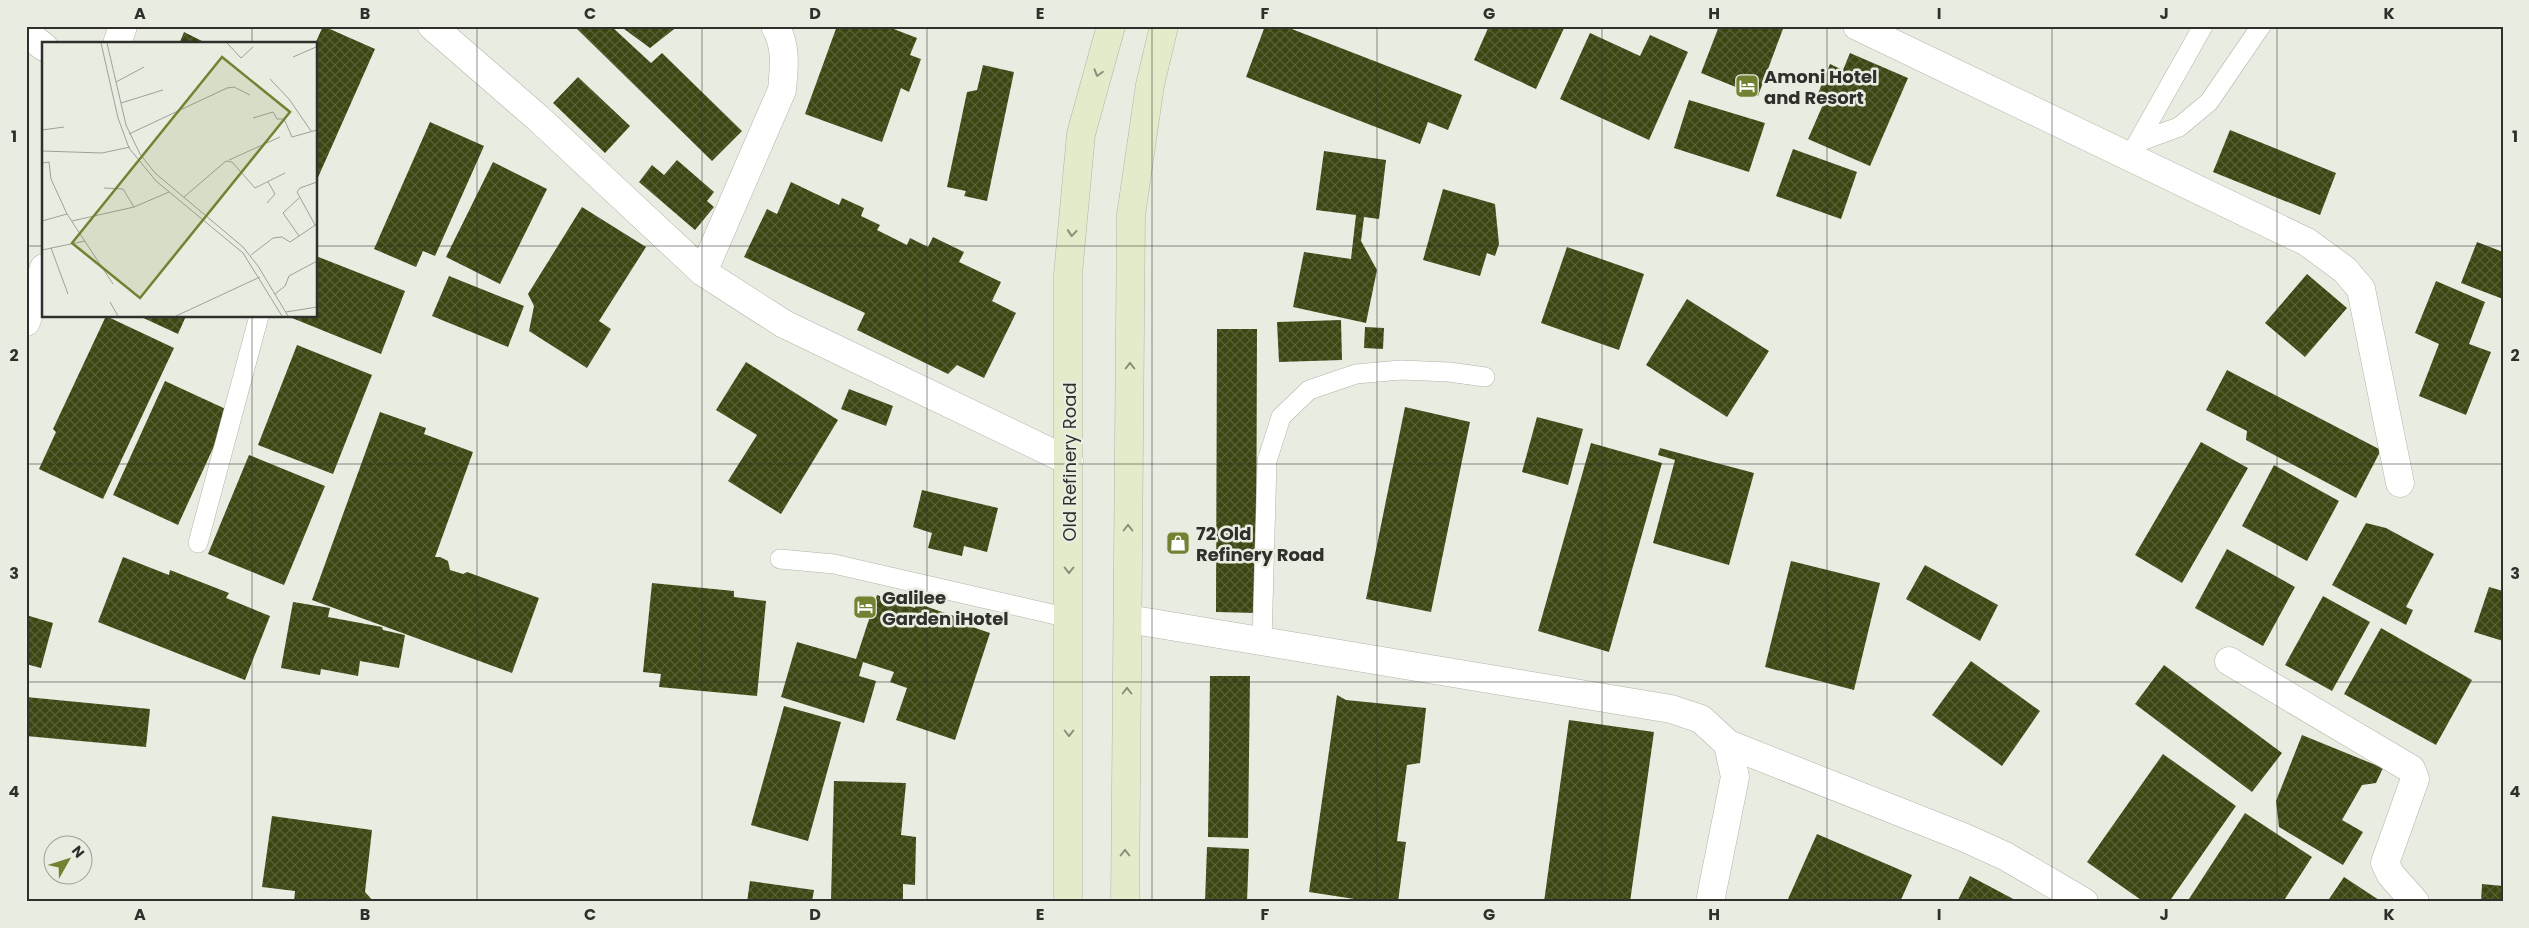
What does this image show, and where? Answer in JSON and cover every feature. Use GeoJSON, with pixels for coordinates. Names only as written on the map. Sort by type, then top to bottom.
{"type":"FeatureCollection","features":[{"type":"Feature","properties":{"kind":"main road","name":"Old Refinery Road"},"geometry":{"type":"LineString","coordinates":[[1068,902],[1068,274],[1081,134],[1111,26]]}},
{"type":"Feature","properties":{"kind":"main road"},"geometry":{"type":"LineString","coordinates":[[1125,902],[1131,215],[1150,85],[1164,26]]}},
{"type":"Feature","properties":{"kind":"street"},"geometry":{"type":"LineString","coordinates":[[118,42],[123,26]]}},
{"type":"Feature","properties":{"kind":"street"},"geometry":{"type":"LineString","coordinates":[[432,26],[538,118],[703,272],[784,324],[1069,461]]}},
{"type":"Feature","properties":{"kind":"street"},"geometry":{"type":"LineString","coordinates":[[703,272],[782,90],[784,60],[780,34],[775,26]]}},
{"type":"Feature","properties":{"kind":"street"},"geometry":{"type":"LineString","coordinates":[[1857,26],[2133,149],[2307,242],[2346,270],[2361,289],[2400,482]]}},
{"type":"Feature","properties":{"kind":"street"},"geometry":{"type":"LineString","coordinates":[[26,33],[42,45]]}},
{"type":"Feature","properties":{"kind":"street"},"geometry":{"type":"LineString","coordinates":[[26,322],[42,274]]}},
{"type":"Feature","properties":{"kind":"street"},"geometry":{"type":"LineString","coordinates":[[1128,619],[1672,709],[1701,719],[1728,744],[1963,837],[2005,856],[2084,902]]}},
{"type":"Feature","properties":{"kind":"street"},"geometry":{"type":"LineString","coordinates":[[2229,661],[2411,769],[2415,779],[2385,863],[2391,875],[2415,902]]}},
{"type":"Feature","properties":{"kind":"street"},"geometry":{"type":"LineString","coordinates":[[1710,902],[1736,778],[1728,744]]}},
{"type":"Feature","properties":{"kind":"lane"},"geometry":{"type":"LineString","coordinates":[[2133,149],[2203,26]]}},
{"type":"Feature","properties":{"kind":"lane"},"geometry":{"type":"LineString","coordinates":[[2133,149],[2179,127],[2209,102],[2261,26]]}},
{"type":"Feature","properties":{"kind":"lane"},"geometry":{"type":"LineString","coordinates":[[198,543],[258,318]]}},
{"type":"Feature","properties":{"kind":"lane"},"geometry":{"type":"LineString","coordinates":[[1262,641],[1267,461],[1281,417],[1309,390],[1356,374],[1420,371],[1449,372],[1485,377]]}},
{"type":"Feature","properties":{"kind":"lane"},"geometry":{"type":"LineString","coordinates":[[780,559],[834,564],[1069,618]]}},
{"type":"Feature","properties":{"kind":"building"},"geometry":{"type":"Polygon","coordinates":[[[323,26],[375,49],[318,177],[318,42],[316,42],[323,26]]]}},
{"type":"Feature","properties":{"kind":"building"},"geometry":{"type":"Polygon","coordinates":[[[574,26],[611,26],[651,63],[662,53],[742,131],[712,161],[574,26]]]}},
{"type":"Feature","properties":{"kind":"building"},"geometry":{"type":"Polygon","coordinates":[[[620,26],[678,26],[650,48],[620,26]]]}},
{"type":"Feature","properties":{"kind":"building"},"geometry":{"type":"Polygon","coordinates":[[[837,26],[886,26],[917,38],[910,55],[921,59],[909,92],[901,88],[882,142],[805,114],[837,26]]]}},
{"type":"Feature","properties":{"kind":"building"},"geometry":{"type":"Polygon","coordinates":[[[1265,26],[1284,26],[1462,95],[1448,130],[1428,122],[1420,144],[1246,77],[1265,26]]]}},
{"type":"Feature","properties":{"kind":"building"},"geometry":{"type":"Polygon","coordinates":[[[1489,26],[1565,26],[1536,89],[1474,60],[1489,26]]]}},
{"type":"Feature","properties":{"kind":"building"},"geometry":{"type":"Polygon","coordinates":[[[1719,26],[1784,26],[1758,96],[1701,73],[1719,26]]]}},
{"type":"Feature","properties":{"kind":"building"},"geometry":{"type":"Polygon","coordinates":[[[184,32],[204,42],[180,42],[184,32]]]}},
{"type":"Feature","properties":{"kind":"building"},"geometry":{"type":"Polygon","coordinates":[[[1590,33],[1640,56],[1650,35],[1688,52],[1649,140],[1560,99],[1590,33]]]}},
{"type":"Feature","properties":{"kind":"building"},"geometry":{"type":"Polygon","coordinates":[[[1850,53],[1908,78],[1870,166],[1808,139],[1825,100],[1817,96],[1830,64],[1843,70],[1850,53]]]}},
{"type":"Feature","properties":{"kind":"building"},"geometry":{"type":"Polygon","coordinates":[[[983,65],[1014,72],[987,201],[964,196],[966,191],[947,187],[967,92],[977,90],[983,65]]]}},
{"type":"Feature","properties":{"kind":"building"},"geometry":{"type":"Polygon","coordinates":[[[578,77],[630,126],[605,153],[553,103],[578,77]]]}},
{"type":"Feature","properties":{"kind":"building"},"geometry":{"type":"Polygon","coordinates":[[[1689,100],[1765,123],[1749,172],[1674,148],[1689,100]]]}},
{"type":"Feature","properties":{"kind":"building"},"geometry":{"type":"Polygon","coordinates":[[[430,122],[484,146],[435,256],[423,251],[416,267],[374,249],[430,122]]]}},
{"type":"Feature","properties":{"kind":"building"},"geometry":{"type":"Polygon","coordinates":[[[2230,130],[2336,173],[2320,215],[2213,172],[2230,130]]]}},
{"type":"Feature","properties":{"kind":"building"},"geometry":{"type":"Polygon","coordinates":[[[1793,149],[1857,172],[1841,219],[1776,196],[1793,149]]]}},
{"type":"Feature","properties":{"kind":"building"},"geometry":{"type":"Polygon","coordinates":[[[1324,151],[1386,160],[1379,219],[1364,217],[1361,241],[1377,270],[1366,323],[1293,307],[1304,252],[1351,259],[1356,215],[1316,210],[1324,151]]]}},
{"type":"Feature","properties":{"kind":"building"},"geometry":{"type":"Polygon","coordinates":[[[677,160],[714,192],[707,201],[714,207],[695,230],[639,182],[652,165],[664,175],[677,160]]]}},
{"type":"Feature","properties":{"kind":"building"},"geometry":{"type":"Polygon","coordinates":[[[493,162],[547,189],[500,284],[446,257],[493,162]]]}},
{"type":"Feature","properties":{"kind":"building"},"geometry":{"type":"Polygon","coordinates":[[[791,182],[839,205],[842,198],[864,208],[861,216],[880,225],[877,230],[907,245],[910,238],[928,247],[933,237],[964,252],[959,262],[1001,282],[992,301],[1016,313],[984,378],[957,365],[948,374],[857,330],[865,313],[744,257],[767,209],[777,214],[791,182]]]}},
{"type":"Feature","properties":{"kind":"building"},"geometry":{"type":"Polygon","coordinates":[[[1443,189],[1495,204],[1499,244],[1495,256],[1487,253],[1480,276],[1423,260],[1443,189]]]}},
{"type":"Feature","properties":{"kind":"building"},"geometry":{"type":"Polygon","coordinates":[[[582,207],[646,247],[599,321],[611,329],[587,368],[529,331],[534,306],[528,294],[582,207]]]}},
{"type":"Feature","properties":{"kind":"building"},"geometry":{"type":"Polygon","coordinates":[[[2477,242],[2503,252],[2503,299],[2461,283],[2477,242]]]}},
{"type":"Feature","properties":{"kind":"building"},"geometry":{"type":"Polygon","coordinates":[[[1567,247],[1644,274],[1619,350],[1541,323],[1567,247]]]}},
{"type":"Feature","properties":{"kind":"building"},"geometry":{"type":"Polygon","coordinates":[[[318,257],[405,291],[381,354],[292,318],[318,318],[318,257]]]}},
{"type":"Feature","properties":{"kind":"building"},"geometry":{"type":"Polygon","coordinates":[[[2307,274],[2347,308],[2305,357],[2265,323],[2307,274]]]}},
{"type":"Feature","properties":{"kind":"building"},"geometry":{"type":"Polygon","coordinates":[[[449,276],[524,306],[508,347],[432,316],[449,276]]]}},
{"type":"Feature","properties":{"kind":"building"},"geometry":{"type":"Polygon","coordinates":[[[2436,281],[2485,302],[2469,344],[2491,352],[2466,415],[2419,396],[2439,344],[2415,333],[2436,281]]]}},
{"type":"Feature","properties":{"kind":"building"},"geometry":{"type":"Polygon","coordinates":[[[1687,299],[1769,351],[1727,417],[1646,365],[1687,299]]]}},
{"type":"Feature","properties":{"kind":"building"},"geometry":{"type":"Polygon","coordinates":[[[105,318],[110,318],[174,348],[103,499],[39,469],[56,432],[53,429],[105,318]]]}},
{"type":"Feature","properties":{"kind":"building"},"geometry":{"type":"Polygon","coordinates":[[[143,318],[185,318],[178,334],[143,318]]]}},
{"type":"Feature","properties":{"kind":"building"},"geometry":{"type":"Polygon","coordinates":[[[1341,320],[1342,360],[1279,362],[1277,322],[1341,320]]]}},
{"type":"Feature","properties":{"kind":"building"},"geometry":{"type":"Polygon","coordinates":[[[1365,327],[1384,328],[1383,349],[1364,348],[1365,327]]]}},
{"type":"Feature","properties":{"kind":"building"},"geometry":{"type":"Polygon","coordinates":[[[1217,329],[1257,329],[1256,613],[1216,612],[1217,329]]]}},
{"type":"Feature","properties":{"kind":"building"},"geometry":{"type":"Polygon","coordinates":[[[297,345],[372,375],[333,474],[258,445],[297,345]]]}},
{"type":"Feature","properties":{"kind":"building"},"geometry":{"type":"Polygon","coordinates":[[[746,362],[838,420],[781,514],[728,481],[757,435],[716,410],[746,362]]]}},
{"type":"Feature","properties":{"kind":"building"},"geometry":{"type":"Polygon","coordinates":[[[2227,370],[2381,450],[2356,498],[2246,440],[2247,431],[2206,410],[2227,370]]]}},
{"type":"Feature","properties":{"kind":"building"},"geometry":{"type":"Polygon","coordinates":[[[165,381],[230,411],[178,525],[113,495],[165,381]]]}},
{"type":"Feature","properties":{"kind":"building"},"geometry":{"type":"Polygon","coordinates":[[[849,389],[893,406],[886,426],[841,409],[849,389]]]}},
{"type":"Feature","properties":{"kind":"building"},"geometry":{"type":"Polygon","coordinates":[[[1405,407],[1470,422],[1431,612],[1366,599],[1405,407]]]}},
{"type":"Feature","properties":{"kind":"building"},"geometry":{"type":"Polygon","coordinates":[[[380,412],[426,428],[424,434],[473,452],[435,557],[448,561],[450,570],[463,574],[467,572],[539,598],[512,673],[312,600],[380,412]]]}},
{"type":"Feature","properties":{"kind":"building"},"geometry":{"type":"Polygon","coordinates":[[[1537,417],[1583,429],[1568,485],[1522,472],[1537,417]]]}},
{"type":"Feature","properties":{"kind":"building"},"geometry":{"type":"Polygon","coordinates":[[[2201,442],[2248,468],[2182,583],[2135,555],[2201,442]]]}},
{"type":"Feature","properties":{"kind":"building"},"geometry":{"type":"Polygon","coordinates":[[[1591,443],[1662,463],[1609,652],[1538,631],[1591,443]]]}},
{"type":"Feature","properties":{"kind":"building"},"geometry":{"type":"Polygon","coordinates":[[[1660,448],[1754,473],[1729,565],[1653,543],[1675,460],[1658,455],[1660,448]]]}},
{"type":"Feature","properties":{"kind":"building"},"geometry":{"type":"Polygon","coordinates":[[[249,455],[325,486],[284,585],[208,554],[249,455]]]}},
{"type":"Feature","properties":{"kind":"building"},"geometry":{"type":"Polygon","coordinates":[[[2274,465],[2339,501],[2307,561],[2242,526],[2274,465]]]}},
{"type":"Feature","properties":{"kind":"building"},"geometry":{"type":"Polygon","coordinates":[[[922,490],[998,508],[987,552],[964,546],[962,556],[928,548],[932,533],[913,527],[922,490]]]}},
{"type":"Feature","properties":{"kind":"building"},"geometry":{"type":"Polygon","coordinates":[[[2366,523],[2386,528],[2434,554],[2406,607],[2413,610],[2406,625],[2332,585],[2366,523]]]}},
{"type":"Feature","properties":{"kind":"building"},"geometry":{"type":"Polygon","coordinates":[[[2227,549],[2295,587],[2263,646],[2195,608],[2227,549]]]}},
{"type":"Feature","properties":{"kind":"building"},"geometry":{"type":"Polygon","coordinates":[[[123,557],[169,575],[170,570],[229,593],[226,598],[270,616],[245,680],[98,622],[123,557]]]}},
{"type":"Feature","properties":{"kind":"building"},"geometry":{"type":"Polygon","coordinates":[[[1791,561],[1880,583],[1854,690],[1765,667],[1791,561]]]}},
{"type":"Feature","properties":{"kind":"building"},"geometry":{"type":"Polygon","coordinates":[[[1925,565],[1998,605],[1980,641],[1906,599],[1925,565]]]}},
{"type":"Feature","properties":{"kind":"building"},"geometry":{"type":"Polygon","coordinates":[[[652,583],[734,591],[734,597],[766,601],[757,696],[659,687],[661,674],[643,672],[652,583]]]}},
{"type":"Feature","properties":{"kind":"building"},"geometry":{"type":"Polygon","coordinates":[[[2489,587],[2503,591],[2503,641],[2474,632],[2489,587]]]}},
{"type":"Feature","properties":{"kind":"building"},"geometry":{"type":"Polygon","coordinates":[[[877,595],[915,608],[916,603],[954,616],[955,621],[990,633],[955,740],[896,720],[907,688],[890,682],[894,672],[863,662],[859,676],[876,681],[864,723],[781,697],[797,642],[856,659],[877,595]]]}},
{"type":"Feature","properties":{"kind":"building"},"geometry":{"type":"Polygon","coordinates":[[[2323,596],[2370,622],[2332,691],[2285,665],[2323,596]]]}},
{"type":"Feature","properties":{"kind":"building"},"geometry":{"type":"Polygon","coordinates":[[[293,602],[330,608],[328,617],[382,627],[383,630],[405,635],[399,668],[360,661],[358,676],[321,669],[320,675],[281,668],[293,602]]]}},
{"type":"Feature","properties":{"kind":"building"},"geometry":{"type":"Polygon","coordinates":[[[26,615],[53,623],[41,668],[26,664],[26,615]]]}},
{"type":"Feature","properties":{"kind":"building"},"geometry":{"type":"Polygon","coordinates":[[[2381,628],[2472,680],[2436,745],[2344,694],[2381,628]]]}},
{"type":"Feature","properties":{"kind":"building"},"geometry":{"type":"Polygon","coordinates":[[[1971,661],[2040,711],[2002,766],[1932,715],[1971,661]]]}},
{"type":"Feature","properties":{"kind":"building"},"geometry":{"type":"Polygon","coordinates":[[[2164,665],[2282,753],[2252,792],[2135,704],[2164,665]]]}},
{"type":"Feature","properties":{"kind":"building"},"geometry":{"type":"Polygon","coordinates":[[[1210,676],[1250,676],[1248,838],[1208,837],[1210,676]]]}},
{"type":"Feature","properties":{"kind":"building"},"geometry":{"type":"Polygon","coordinates":[[[1337,695],[1346,700],[1426,708],[1420,763],[1407,765],[1397,841],[1406,842],[1398,902],[1374,902],[1309,892],[1337,695]]]}},
{"type":"Feature","properties":{"kind":"building"},"geometry":{"type":"Polygon","coordinates":[[[26,697],[150,709],[146,747],[26,736],[26,697]]]}},
{"type":"Feature","properties":{"kind":"building"},"geometry":{"type":"Polygon","coordinates":[[[784,706],[841,722],[808,841],[751,825],[784,706]]]}},
{"type":"Feature","properties":{"kind":"building"},"geometry":{"type":"Polygon","coordinates":[[[1569,720],[1654,732],[1630,902],[1544,902],[1569,720]]]}},
{"type":"Feature","properties":{"kind":"building"},"geometry":{"type":"Polygon","coordinates":[[[2302,735],[2383,768],[2376,783],[2362,785],[2342,820],[2363,832],[2343,865],[2279,827],[2276,801],[2302,735]]]}},
{"type":"Feature","properties":{"kind":"building"},"geometry":{"type":"Polygon","coordinates":[[[2163,754],[2236,806],[2169,902],[2144,902],[2087,862],[2163,754]]]}},
{"type":"Feature","properties":{"kind":"building"},"geometry":{"type":"Polygon","coordinates":[[[834,781],[906,783],[901,835],[916,837],[915,885],[903,884],[903,902],[831,900],[834,781]]]}},
{"type":"Feature","properties":{"kind":"building"},"geometry":{"type":"Polygon","coordinates":[[[2245,813],[2312,857],[2283,902],[2187,902],[2245,813]]]}},
{"type":"Feature","properties":{"kind":"building"},"geometry":{"type":"Polygon","coordinates":[[[272,816],[372,830],[365,892],[374,902],[294,902],[295,891],[262,887],[272,816]]]}},
{"type":"Feature","properties":{"kind":"building"},"geometry":{"type":"Polygon","coordinates":[[[1817,834],[1912,875],[1900,902],[1794,902],[1788,899],[1817,834]]]}},
{"type":"Feature","properties":{"kind":"building"},"geometry":{"type":"Polygon","coordinates":[[[1207,847],[1249,849],[1247,902],[1205,902],[1207,847]]]}},
{"type":"Feature","properties":{"kind":"building"},"geometry":{"type":"Polygon","coordinates":[[[1970,876],[2019,902],[1957,902],[1970,876]]]}},
{"type":"Feature","properties":{"kind":"building"},"geometry":{"type":"Polygon","coordinates":[[[2344,877],[2382,902],[2327,902],[2344,877]]]}},
{"type":"Feature","properties":{"kind":"building"},"geometry":{"type":"Polygon","coordinates":[[[750,881],[814,890],[812,902],[747,902],[750,881]]]}},
{"type":"Feature","properties":{"kind":"building"},"geometry":{"type":"Polygon","coordinates":[[[2482,884],[2503,886],[2503,902],[2481,902],[2482,884]]]}},
{"type":"Feature","properties":{"kind":"place","name":"Amoni Hotel and Resort"},"geometry":{"type":"Point","coordinates":[1747,86]}},
{"type":"Feature","properties":{"kind":"place","name":"72 Old Refinery Road"},"geometry":{"type":"Point","coordinates":[1178,543]}},
{"type":"Feature","properties":{"kind":"place","name":"Galilee Garden iHotel"},"geometry":{"type":"Point","coordinates":[865,607]}}]}
